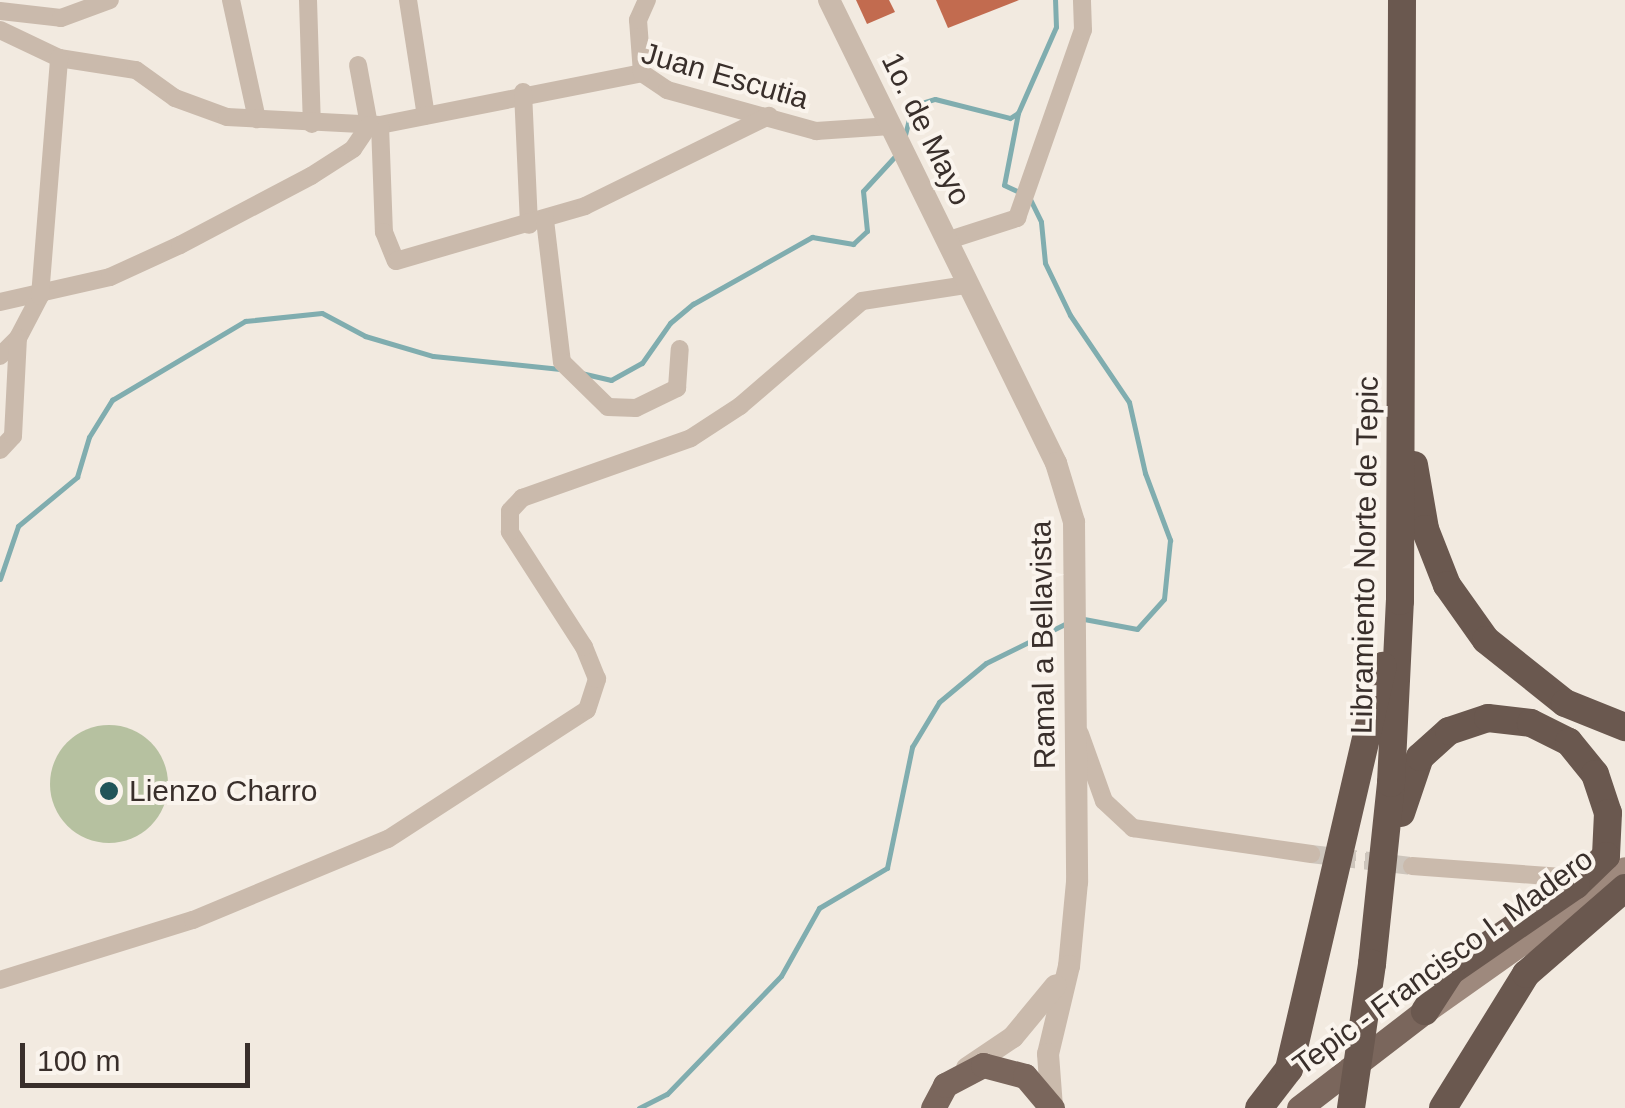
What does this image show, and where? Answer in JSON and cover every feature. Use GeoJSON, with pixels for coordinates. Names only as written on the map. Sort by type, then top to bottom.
{"type":"FeatureCollection","features":[{"type":"Feature","properties":{"kind":"highway","name":"Libramiento Norte de Tepic"},"geometry":{"type":"LineString","coordinates":[[1351,1108],[1392,783],[1401,478],[1402,0]]}},
{"type":"Feature","properties":{"kind":"highway"},"geometry":{"type":"LineString","coordinates":[[1402,192],[1416,220],[1414,464],[1425,529],[1447,584],[1486,640],[1526,676],[1565,702],[1625,727]]}},
{"type":"Feature","properties":{"kind":"highway"},"geometry":{"type":"LineString","coordinates":[[1260,1108],[1289,1068],[1363,769],[1386,650],[1391,494],[1401,478]]}},
{"type":"Feature","properties":{"kind":"highway"},"geometry":{"type":"LineString","coordinates":[[1372,964],[1388,942],[1402,798],[1420,757],[1449,731],[1488,718],[1531,723],[1570,742],[1595,774],[1608,814],[1606,856],[1576,885],[1450,971],[1425,1011]]}},
{"type":"Feature","properties":{"kind":"highway"},"geometry":{"type":"LineString","coordinates":[[1443,1108],[1526,974],[1625,888]]}},
{"type":"Feature","properties":{"kind":"main road","name":"Tepic - Francisco I. Madero"},"geometry":{"type":"LineString","coordinates":[[1298,1108],[1425,1011],[1625,869]]}},
{"type":"Feature","properties":{"kind":"main road"},"geometry":{"type":"LineString","coordinates":[[933,1108],[945,1085],[962,1071],[1005,1066],[1025,1076],[1052,1108]]}},
{"type":"Feature","properties":{"kind":"street"},"geometry":{"type":"LineString","coordinates":[[0,11],[62,18],[110,0]]}},
{"type":"Feature","properties":{"kind":"street"},"geometry":{"type":"LineString","coordinates":[[231,0],[257,119]]}},
{"type":"Feature","properties":{"kind":"street"},"geometry":{"type":"LineString","coordinates":[[308,0],[312,124]]}},
{"type":"Feature","properties":{"kind":"street"},"geometry":{"type":"LineString","coordinates":[[408,0],[426,116]]}},
{"type":"Feature","properties":{"kind":"street"},"geometry":{"type":"LineString","coordinates":[[642,73],[638,20],[647,0]]}},
{"type":"Feature","properties":{"kind":"street","name":"1o. de Mayo"},"geometry":{"type":"LineString","coordinates":[[830,0],[967,285]]}},
{"type":"Feature","properties":{"kind":"street"},"geometry":{"type":"LineString","coordinates":[[946,241],[1017,218],[1082,30],[1082,0]]}},
{"type":"Feature","properties":{"kind":"street","name":"Juan Escutia"},"geometry":{"type":"LineString","coordinates":[[0,30],[59,58],[136,70],[208,114],[312,124],[375,125],[524,92],[642,73],[667,90],[816,131],[891,126]]}},
{"type":"Feature","properties":{"kind":"street"},"geometry":{"type":"LineString","coordinates":[[0,356],[18,338],[40,296],[59,58]]}},
{"type":"Feature","properties":{"kind":"street"},"geometry":{"type":"LineString","coordinates":[[358,65],[375,125],[384,232],[396,261],[537,222],[768,116]]}},
{"type":"Feature","properties":{"kind":"street"},"geometry":{"type":"LineString","coordinates":[[524,92],[537,222],[562,362],[608,406],[636,408],[676,388],[680,348]]}},
{"type":"Feature","properties":{"kind":"street"},"geometry":{"type":"LineString","coordinates":[[3,296],[40,296],[110,277],[180,245],[354,149],[375,125]]}},
{"type":"Feature","properties":{"kind":"street"},"geometry":{"type":"LineString","coordinates":[[0,980],[193,920],[388,839],[586,710],[596,679],[584,647],[510,532],[510,512],[522,498],[691,438],[740,406],[862,301],[967,285]]}},
{"type":"Feature","properties":{"kind":"street","name":"Ramal a Bellavista"},"geometry":{"type":"LineString","coordinates":[[967,285],[1066,491],[1074,522],[1077,882],[1068,966],[1048,1054],[1052,1108]]}},
{"type":"Feature","properties":{"kind":"street"},"geometry":{"type":"LineString","coordinates":[[0,450],[14,436],[18,338]]}},
{"type":"Feature","properties":{"kind":"street"},"geometry":{"type":"LineString","coordinates":[[1077,724],[1116,818],[1133,828],[1311,854]]}},
{"type":"Feature","properties":{"kind":"street"},"geometry":{"type":"LineString","coordinates":[[1412,866],[1562,876]]}},
{"type":"Feature","properties":{"kind":"street"},"geometry":{"type":"LineString","coordinates":[[962,1071],[1014,1037],[1068,966]]}},
{"type":"Feature","properties":{"kind":"green space","name":"Lienzo Charro"},"geometry":{"type":"Polygon","coordinates":[[[109,725],[132,729],[151,742],[164,761],[168,784],[164,807],[151,826],[132,839],[109,843],[86,839],[67,826],[54,807],[50,784],[54,761],[67,742],[86,729],[109,725]]]}},
{"type":"Feature","properties":{"kind":"building"},"geometry":{"type":"Polygon","coordinates":[[[856,0],[889,0],[895,12],[867,24],[856,0]]]}},
{"type":"Feature","properties":{"kind":"building"},"geometry":{"type":"Polygon","coordinates":[[[936,0],[1019,0],[948,28],[936,0]]]}},
{"type":"Feature","properties":{"kind":"waterway"},"geometry":{"type":"LineString","coordinates":[[905,135],[912,106],[935,99],[1010,118],[1018,113],[1056,27],[1055,0]]}},
{"type":"Feature","properties":{"kind":"waterway"},"geometry":{"type":"LineString","coordinates":[[1018,113],[1004,185],[1021,193]]}},
{"type":"Feature","properties":{"kind":"waterway"},"geometry":{"type":"LineString","coordinates":[[581,373],[611,380],[642,363],[670,323],[693,304],[812,237],[853,244],[867,231],[863,191],[897,154]]}},
{"type":"Feature","properties":{"kind":"waterway"},"geometry":{"type":"LineString","coordinates":[[1030,199],[1041,222],[1045,263],[1070,315],[1129,402],[1145,473],[1170,540],[1164,599],[1137,629],[1084,619]]}},
{"type":"Feature","properties":{"kind":"waterway"},"geometry":{"type":"LineString","coordinates":[[0,579],[18,526],[77,477],[89,437],[112,400],[245,321],[322,313],[365,336],[433,356],[560,369]]}},
{"type":"Feature","properties":{"kind":"waterway"},"geometry":{"type":"LineString","coordinates":[[639,1108],[667,1094],[781,976],[819,908],[887,868],[912,747],[939,702],[986,663],[1069,622]]}},
{"type":"Feature","properties":{"kind":"tunnel"},"geometry":{"type":"LineString","coordinates":[[1311,854],[1412,866]]}},
{"type":"Feature","properties":{"kind":"place","name":"Lienzo Charro"},"geometry":{"type":"Point","coordinates":[109,791]}}]}
